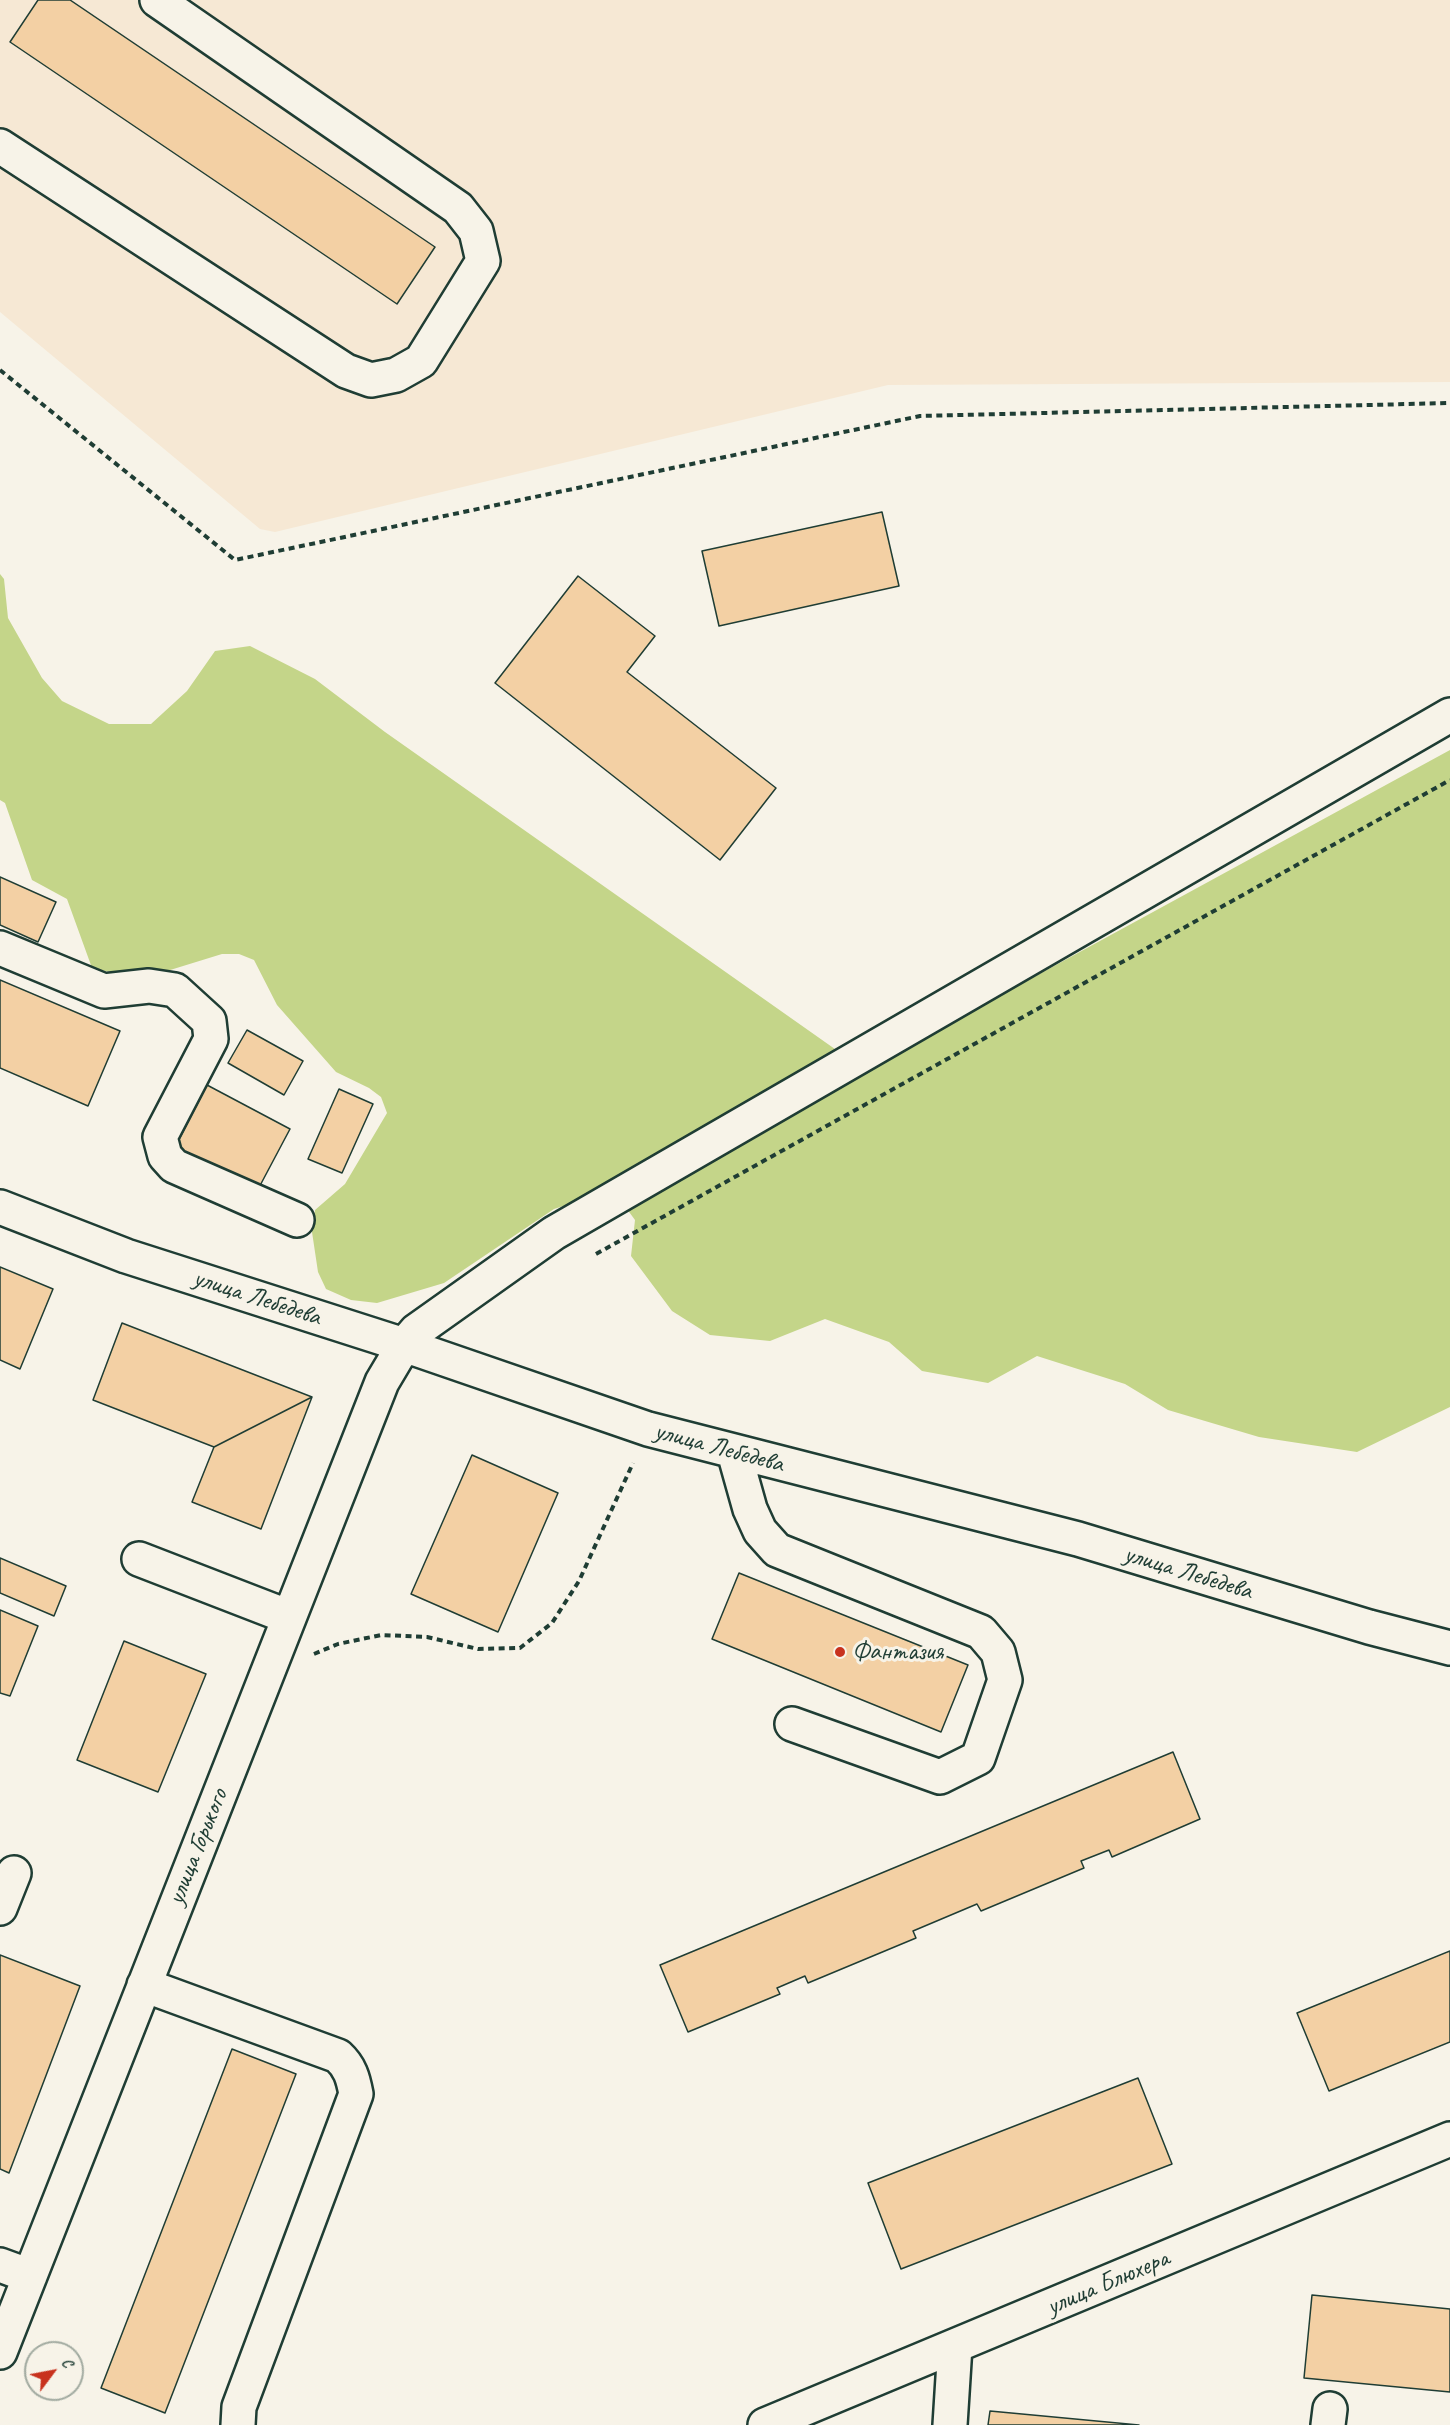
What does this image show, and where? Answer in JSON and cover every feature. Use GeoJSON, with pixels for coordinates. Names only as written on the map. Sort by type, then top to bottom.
{"type":"FeatureCollection","features":[{"type":"Feature","properties":{"kind":"street"},"geometry":{"type":"LineString","coordinates":[[0,146],[346,371],[371,380],[396,375],[421,361],[483,261],[476,231],[458,208],[156,0]]}},
{"type":"Feature","properties":{"kind":"street","name":"улица Горького"},"geometry":{"type":"LineString","coordinates":[[0,2352],[382,1382],[404,1345],[429,1321],[554,1233],[1450,715]]}},
{"type":"Feature","properties":{"kind":"street"},"geometry":{"type":"LineString","coordinates":[[0,948],[104,991],[149,986],[175,990],[197,1008],[209,1022],[211,1039],[160,1137],[165,1156],[174,1166],[297,1220]]}},
{"type":"Feature","properties":{"kind":"street","name":"улица Лебедева"},"geometry":{"type":"LineString","coordinates":[[0,1207],[126,1256],[404,1345],[648,1429],[1078,1539],[1358,1624],[1450,1648]]}},
{"type":"Feature","properties":{"kind":"street"},"geometry":{"type":"LineString","coordinates":[[734,1452],[750,1509],[760,1531],[777,1550],[981,1632],[998,1652],[1005,1680],[978,1758],[940,1777],[792,1724]]}},
{"type":"Feature","properties":{"kind":"street"},"geometry":{"type":"LineString","coordinates":[[139,1559],[289,1617]]}},
{"type":"Feature","properties":{"kind":"street"},"geometry":{"type":"LineString","coordinates":[[0,1908],[14,1873]]}},
{"type":"Feature","properties":{"kind":"street"},"geometry":{"type":"LineString","coordinates":[[144,1985],[338,2056],[348,2065],[353,2078],[356,2094],[239,2407],[238,2425]]}},
{"type":"Feature","properties":{"kind":"street","name":"улица Блюхера"},"geometry":{"type":"LineString","coordinates":[[765,2425],[1450,2139]]}},
{"type":"Feature","properties":{"kind":"street"},"geometry":{"type":"LineString","coordinates":[[0,2265],[30,2276]]}},
{"type":"Feature","properties":{"kind":"street"},"geometry":{"type":"LineString","coordinates":[[950,2425],[955,2346]]}},
{"type":"Feature","properties":{"kind":"path"},"geometry":{"type":"LineString","coordinates":[[0,370],[235,560],[920,416],[1450,403]]}},
{"type":"Feature","properties":{"kind":"path"},"geometry":{"type":"LineString","coordinates":[[593,1256],[1450,780]]}},
{"type":"Feature","properties":{"kind":"path"},"geometry":{"type":"LineString","coordinates":[[268,1671],[338,1644],[381,1635],[427,1637],[478,1649],[520,1648],[552,1623],[579,1581],[648,1429]]}},
{"type":"Feature","properties":{"kind":"shaded area"},"geometry":{"type":"Polygon","coordinates":[[[0,0],[1450,0],[1450,382],[888,385],[275,532],[260,529],[0,312],[0,0]]]}},
{"type":"Feature","properties":{"kind":"green space"},"geometry":{"type":"Polygon","coordinates":[[[0,574],[4,579],[8,618],[42,678],[62,701],[109,724],[151,724],[187,691],[215,651],[250,646],[315,679],[385,732],[842,1054],[911,1044],[1450,750],[1450,1407],[1357,1452],[1259,1437],[1168,1410],[1125,1384],[1037,1356],[988,1383],[922,1371],[889,1342],[825,1319],[770,1341],[710,1335],[672,1311],[631,1256],[635,1220],[613,1190],[554,1209],[444,1283],[377,1303],[351,1300],[326,1289],[318,1272],[312,1232],[315,1210],[345,1184],[387,1113],[381,1097],[369,1088],[336,1072],[277,1005],[254,960],[239,954],[222,954],[141,979],[92,968],[67,899],[32,880],[5,803],[0,800],[0,574]]]}},
{"type":"Feature","properties":{"kind":"building"},"geometry":{"type":"Polygon","coordinates":[[[38,0],[70,0],[435,247],[397,304],[10,42],[38,0]]]}},
{"type":"Feature","properties":{"kind":"building"},"geometry":{"type":"Polygon","coordinates":[[[882,512],[899,586],[719,626],[702,551],[882,512]]]}},
{"type":"Feature","properties":{"kind":"building"},"geometry":{"type":"Polygon","coordinates":[[[578,576],[655,636],[627,672],[776,788],[720,860],[495,683],[578,576]]]}},
{"type":"Feature","properties":{"kind":"building"},"geometry":{"type":"Polygon","coordinates":[[[0,877],[56,902],[38,942],[0,925],[0,877]]]}},
{"type":"Feature","properties":{"kind":"building"},"geometry":{"type":"Polygon","coordinates":[[[0,980],[120,1031],[88,1106],[0,1068],[0,980]]]}},
{"type":"Feature","properties":{"kind":"building"},"geometry":{"type":"Polygon","coordinates":[[[247,1030],[303,1061],[284,1095],[228,1063],[247,1030]]]}},
{"type":"Feature","properties":{"kind":"building"},"geometry":{"type":"Polygon","coordinates":[[[207,1085],[290,1129],[255,1195],[173,1151],[207,1085]]]}},
{"type":"Feature","properties":{"kind":"building"},"geometry":{"type":"Polygon","coordinates":[[[339,1089],[373,1104],[342,1173],[308,1159],[339,1089]]]}},
{"type":"Feature","properties":{"kind":"building"},"geometry":{"type":"Polygon","coordinates":[[[0,1267],[53,1289],[20,1369],[0,1360],[0,1267]]]}},
{"type":"Feature","properties":{"kind":"building"},"geometry":{"type":"Polygon","coordinates":[[[122,1323],[312,1397],[214,1447],[93,1400],[122,1323]]]}},
{"type":"Feature","properties":{"kind":"building"},"geometry":{"type":"Polygon","coordinates":[[[312,1397],[261,1529],[192,1502],[214,1447],[312,1397]]]}},
{"type":"Feature","properties":{"kind":"building"},"geometry":{"type":"Polygon","coordinates":[[[472,1455],[558,1493],[498,1632],[411,1594],[472,1455]]]}},
{"type":"Feature","properties":{"kind":"building"},"geometry":{"type":"Polygon","coordinates":[[[0,1558],[66,1586],[54,1616],[0,1593],[0,1558]]]}},
{"type":"Feature","properties":{"kind":"building","name":"Фантазия"},"geometry":{"type":"Polygon","coordinates":[[[739,1573],[968,1665],[941,1732],[712,1639],[739,1573]]]}},
{"type":"Feature","properties":{"kind":"building"},"geometry":{"type":"Polygon","coordinates":[[[0,1610],[38,1626],[10,1696],[0,1693],[0,1610]]]}},
{"type":"Feature","properties":{"kind":"building"},"geometry":{"type":"Polygon","coordinates":[[[124,1641],[206,1674],[158,1792],[77,1760],[124,1641]]]}},
{"type":"Feature","properties":{"kind":"building"},"geometry":{"type":"Polygon","coordinates":[[[1173,1752],[1200,1819],[1112,1857],[1109,1850],[1081,1861],[1084,1868],[981,1911],[977,1904],[913,1931],[916,1938],[808,1983],[805,1976],[777,1988],[780,1994],[688,2032],[660,1965],[1173,1752]]]}},
{"type":"Feature","properties":{"kind":"building"},"geometry":{"type":"Polygon","coordinates":[[[1450,1951],[1450,2042],[1329,2091],[1297,2013],[1450,1951]]]}},
{"type":"Feature","properties":{"kind":"building"},"geometry":{"type":"Polygon","coordinates":[[[0,1955],[80,1986],[9,2173],[0,2169],[0,1955]]]}},
{"type":"Feature","properties":{"kind":"building"},"geometry":{"type":"Polygon","coordinates":[[[232,2049],[296,2074],[165,2413],[101,2388],[232,2049]]]}},
{"type":"Feature","properties":{"kind":"building"},"geometry":{"type":"Polygon","coordinates":[[[1138,2078],[1172,2164],[901,2269],[868,2183],[1138,2078]]]}},
{"type":"Feature","properties":{"kind":"building"},"geometry":{"type":"Polygon","coordinates":[[[1312,2295],[1450,2309],[1450,2392],[1304,2378],[1312,2295]]]}},
{"type":"Feature","properties":{"kind":"building"},"geometry":{"type":"Polygon","coordinates":[[[990,2411],[1139,2425],[988,2425],[990,2411]]]}},
{"type":"Feature","properties":{"kind":"place","name":"Фантазия"},"geometry":{"type":"Point","coordinates":[840,1652]}}]}
